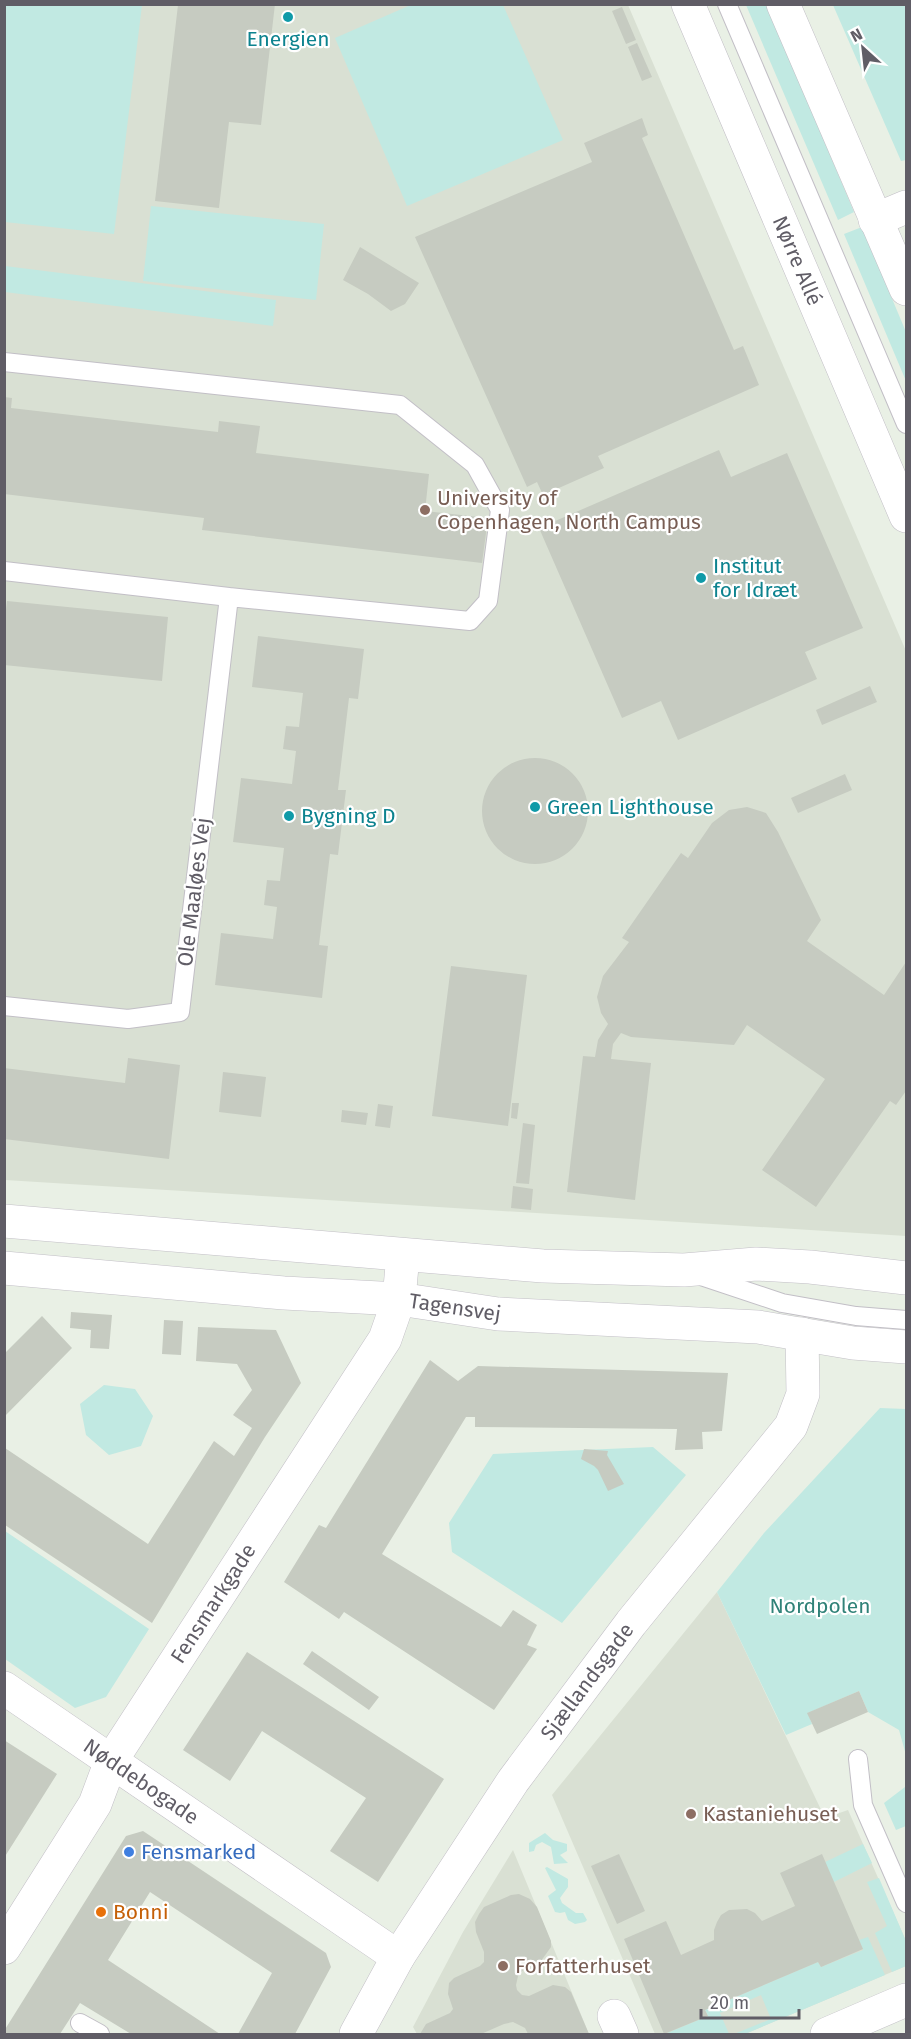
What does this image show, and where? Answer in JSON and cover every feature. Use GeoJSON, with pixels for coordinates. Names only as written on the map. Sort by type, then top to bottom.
{"type":"FeatureCollection","features":[{"type":"Feature","properties":{"kind":"street","name":"Nørre Allé"},"geometry":{"type":"LineString","coordinates":[[688,4],[906,516]]}},
{"type":"Feature","properties":{"kind":"street"},"geometry":{"type":"LineString","coordinates":[[783,4],[906,289]]}},
{"type":"Feature","properties":{"kind":"street"},"geometry":{"type":"LineString","coordinates":[[875,220],[906,207]]}},
{"type":"Feature","properties":{"kind":"street"},"geometry":{"type":"LineString","coordinates":[[4,1221],[543,1266],[684,1270],[756,1264],[810,1267],[906,1278]]}},
{"type":"Feature","properties":{"kind":"street","name":"Fensmarkgade"},"geometry":{"type":"LineString","coordinates":[[4,1948],[95,1804],[111,1761],[385,1339],[399,1299],[402,1255]]}},
{"type":"Feature","properties":{"kind":"street","name":"Tagensvej"},"geometry":{"type":"LineString","coordinates":[[4,1268],[284,1293],[399,1299],[498,1314],[758,1327],[853,1343],[906,1347]]}},
{"type":"Feature","properties":{"kind":"street","name":"Sjællandsgade"},"geometry":{"type":"LineString","coordinates":[[356,2034],[398,1957],[513,1781],[604,1659],[791,1426],[803,1394],[802,1334]]}},
{"type":"Feature","properties":{"kind":"street","name":"Nøddebogade"},"geometry":{"type":"LineString","coordinates":[[4,1688],[398,1957]]}},
{"type":"Feature","properties":{"kind":"street"},"geometry":{"type":"LineString","coordinates":[[832,2033],[906,2000]]}},
{"type":"Feature","properties":{"kind":"lane"},"geometry":{"type":"LineString","coordinates":[[727,4],[906,424]]}},
{"type":"Feature","properties":{"kind":"lane"},"geometry":{"type":"LineString","coordinates":[[4,362],[400,405],[475,465],[500,510],[488,601],[470,621],[4,572]]}},
{"type":"Feature","properties":{"kind":"lane","name":"Ole Maaløes Vej"},"geometry":{"type":"LineString","coordinates":[[4,1006],[128,1019],[180,1012],[229,597]]}},
{"type":"Feature","properties":{"kind":"lane"},"geometry":{"type":"LineString","coordinates":[[684,1270],[782,1303],[856,1316],[906,1320]]}},
{"type":"Feature","properties":{"kind":"lane"},"geometry":{"type":"LineString","coordinates":[[858,1759],[863,1805],[906,1903]]}},
{"type":"Feature","properties":{"kind":"lane"},"geometry":{"type":"LineString","coordinates":[[80,2023],[99,2034]]}},
{"type":"Feature","properties":{"kind":"shaded area","name":"University of Copenhagen, North Campus"},"geometry":{"type":"Polygon","coordinates":[[[4,5],[628,5],[906,651],[906,1236],[5,1180],[4,5]]]}},
{"type":"Feature","properties":{"kind":"shaded area","name":"Kastaniehuset"},"geometry":{"type":"Polygon","coordinates":[[[717,1592],[825,1818],[848,1810],[906,1941],[906,1966],[745,2034],[655,2034],[552,1795],[717,1592]]]}},
{"type":"Feature","properties":{"kind":"shaded area","name":"Forfatterhuset"},"geometry":{"type":"Polygon","coordinates":[[[513,1850],[589,2034],[417,2034],[413,2027],[463,1932],[513,1850]]]}},
{"type":"Feature","properties":{"kind":"green space"},"geometry":{"type":"Polygon","coordinates":[[[5,4],[142,5],[114,234],[5,222],[5,4]]]}},
{"type":"Feature","properties":{"kind":"green space"},"geometry":{"type":"Polygon","coordinates":[[[413,4],[503,5],[563,140],[407,206],[335,38],[413,4]]]}},
{"type":"Feature","properties":{"kind":"green space"},"geometry":{"type":"Polygon","coordinates":[[[746,5],[767,5],[854,212],[838,220],[746,5]]]}},
{"type":"Feature","properties":{"kind":"green space"},"geometry":{"type":"Polygon","coordinates":[[[833,5],[906,5],[906,160],[901,161],[833,5]]]}},
{"type":"Feature","properties":{"kind":"green space"},"geometry":{"type":"Polygon","coordinates":[[[151,206],[324,224],[316,300],[143,281],[151,206]]]}},
{"type":"Feature","properties":{"kind":"green space"},"geometry":{"type":"Polygon","coordinates":[[[862,227],[906,332],[906,381],[844,234],[862,227]]]}},
{"type":"Feature","properties":{"kind":"green space"},"geometry":{"type":"Polygon","coordinates":[[[5,266],[276,300],[273,326],[5,292],[5,266]]]}},
{"type":"Feature","properties":{"kind":"green space"},"geometry":{"type":"Polygon","coordinates":[[[104,1385],[135,1389],[153,1416],[141,1446],[109,1455],[86,1435],[80,1404],[104,1385]]]}},
{"type":"Feature","properties":{"kind":"green space","name":"Nordpolen"},"geometry":{"type":"Polygon","coordinates":[[[880,1408],[906,1409],[906,1755],[899,1730],[868,1712],[859,1691],[808,1713],[812,1724],[786,1735],[717,1592],[764,1533],[880,1408]]]}},
{"type":"Feature","properties":{"kind":"green space"},"geometry":{"type":"Polygon","coordinates":[[[653,1447],[686,1475],[562,1623],[452,1552],[449,1523],[493,1454],[653,1447]]]}},
{"type":"Feature","properties":{"kind":"green space"},"geometry":{"type":"Polygon","coordinates":[[[5,1531],[149,1629],[106,1697],[75,1708],[5,1659],[5,1531]]]}},
{"type":"Feature","properties":{"kind":"green space"},"geometry":{"type":"Polygon","coordinates":[[[906,1779],[906,1826],[896,1830],[884,1803],[905,1787],[906,1779]]]}},
{"type":"Feature","properties":{"kind":"green space"},"geometry":{"type":"Polygon","coordinates":[[[545,1833],[553,1840],[567,1844],[567,1851],[560,1855],[568,1863],[554,1864],[551,1847],[542,1842],[536,1845],[534,1851],[529,1852],[529,1843],[545,1833]]]}},
{"type":"Feature","properties":{"kind":"green space"},"geometry":{"type":"Polygon","coordinates":[[[863,1844],[872,1863],[834,1882],[825,1862],[863,1844]]]}},
{"type":"Feature","properties":{"kind":"green space"},"geometry":{"type":"Polygon","coordinates":[[[545,1868],[568,1879],[568,1887],[560,1898],[562,1903],[576,1913],[583,1913],[587,1920],[585,1922],[575,1924],[568,1920],[565,1912],[555,1912],[548,1896],[556,1890],[545,1868]]]}},
{"type":"Feature","properties":{"kind":"green space"},"geometry":{"type":"Polygon","coordinates":[[[879,1878],[906,1941],[906,1966],[892,1972],[875,1933],[887,1926],[867,1882],[879,1878]]]}},
{"type":"Feature","properties":{"kind":"green space"},"geometry":{"type":"Polygon","coordinates":[[[868,1937],[885,1975],[745,2034],[734,2034],[771,2019],[761,1995],[720,2013],[729,2034],[665,2034],[708,2016],[705,2010],[818,1962],[821,1967],[863,1950],[859,1940],[868,1937]]]}},
{"type":"Feature","properties":{"kind":"building"},"geometry":{"type":"Polygon","coordinates":[[[275,4],[261,125],[229,122],[219,208],[155,201],[178,5],[275,4]]]}},
{"type":"Feature","properties":{"kind":"building"},"geometry":{"type":"Polygon","coordinates":[[[622,7],[636,40],[626,44],[612,11],[622,7]]]}},
{"type":"Feature","properties":{"kind":"building"},"geometry":{"type":"Polygon","coordinates":[[[637,43],[652,77],[642,81],[628,47],[637,43]]]}},
{"type":"Feature","properties":{"kind":"building"},"geometry":{"type":"Polygon","coordinates":[[[642,118],[648,135],[642,138],[734,350],[743,346],[759,385],[598,456],[604,468],[543,495],[537,482],[527,487],[415,237],[592,162],[584,143],[642,118]]]}},
{"type":"Feature","properties":{"kind":"building"},"geometry":{"type":"Polygon","coordinates":[[[360,247],[419,283],[405,304],[391,311],[368,294],[343,280],[360,247]]]}},
{"type":"Feature","properties":{"kind":"building"},"geometry":{"type":"Polygon","coordinates":[[[4,397],[12,398],[11,408],[218,432],[219,421],[260,426],[256,453],[429,474],[425,511],[488,518],[482,563],[202,530],[204,518],[4,494],[4,397]]]}},
{"type":"Feature","properties":{"kind":"building","name":"Institut for Idræt"},"geometry":{"type":"Polygon","coordinates":[[[719,450],[731,477],[787,453],[863,628],[805,652],[817,679],[678,740],[661,701],[622,718],[539,528],[719,450]]]}},
{"type":"Feature","properties":{"kind":"building"},"geometry":{"type":"Polygon","coordinates":[[[7,601],[168,617],[162,681],[4,665],[4,625],[7,601]]]}},
{"type":"Feature","properties":{"kind":"building","name":"Bygning D"},"geometry":{"type":"Polygon","coordinates":[[[258,636],[364,649],[358,699],[349,698],[338,790],[346,790],[338,855],[330,854],[319,945],[328,946],[322,998],[215,985],[221,933],[273,939],[277,907],[264,905],[267,880],[280,881],[284,848],[233,842],[241,778],[292,784],[296,751],[283,749],[286,726],[299,727],[303,693],[252,687],[258,636]]]}},
{"type":"Feature","properties":{"kind":"building"},"geometry":{"type":"Polygon","coordinates":[[[870,686],[877,702],[822,725],[816,710],[870,686]]]}},
{"type":"Feature","properties":{"kind":"building","name":"Green Lighthouse"},"geometry":{"type":"Polygon","coordinates":[[[535,758],[555,762],[572,774],[584,791],[588,811],[584,831],[572,848],[555,860],[535,864],[515,860],[498,848],[486,831],[482,811],[486,791],[498,774],[515,762],[535,758]]]}},
{"type":"Feature","properties":{"kind":"building"},"geometry":{"type":"Polygon","coordinates":[[[845,774],[852,790],[798,813],[791,798],[845,774]]]}},
{"type":"Feature","properties":{"kind":"building"},"geometry":{"type":"Polygon","coordinates":[[[747,807],[766,813],[778,832],[821,920],[807,941],[884,995],[906,962],[906,1091],[896,1105],[890,1101],[816,1207],[762,1170],[825,1079],[747,1025],[734,1045],[631,1037],[621,1033],[613,1044],[611,1059],[651,1063],[635,1200],[567,1192],[583,1056],[595,1057],[598,1040],[608,1024],[601,1013],[597,997],[603,976],[629,942],[622,938],[681,853],[688,858],[712,823],[729,810],[747,807]]]}},
{"type":"Feature","properties":{"kind":"building"},"geometry":{"type":"Polygon","coordinates":[[[451,966],[527,975],[508,1126],[432,1116],[451,966]]]}},
{"type":"Feature","properties":{"kind":"building"},"geometry":{"type":"Polygon","coordinates":[[[128,1058],[180,1065],[169,1159],[4,1139],[4,1068],[125,1083],[128,1058]]]}},
{"type":"Feature","properties":{"kind":"building"},"geometry":{"type":"Polygon","coordinates":[[[223,1072],[266,1077],[261,1117],[219,1112],[223,1072]]]}},
{"type":"Feature","properties":{"kind":"building"},"geometry":{"type":"Polygon","coordinates":[[[512,1103],[519,1103],[517,1119],[511,1118],[512,1103]]]}},
{"type":"Feature","properties":{"kind":"building"},"geometry":{"type":"Polygon","coordinates":[[[378,1104],[393,1106],[390,1128],[375,1126],[378,1104]]]}},
{"type":"Feature","properties":{"kind":"building"},"geometry":{"type":"Polygon","coordinates":[[[342,1110],[368,1113],[366,1125],[341,1122],[342,1110]]]}},
{"type":"Feature","properties":{"kind":"building"},"geometry":{"type":"Polygon","coordinates":[[[523,1123],[535,1125],[529,1184],[516,1183],[523,1123]]]}},
{"type":"Feature","properties":{"kind":"building"},"geometry":{"type":"Polygon","coordinates":[[[513,1186],[533,1189],[531,1210],[511,1208],[513,1186]]]}},
{"type":"Feature","properties":{"kind":"building"},"geometry":{"type":"Polygon","coordinates":[[[71,1312],[112,1315],[109,1349],[90,1348],[91,1330],[70,1328],[71,1312]]]}},
{"type":"Feature","properties":{"kind":"building"},"geometry":{"type":"Polygon","coordinates":[[[42,1316],[72,1348],[4,1417],[4,1354],[42,1316]]]}},
{"type":"Feature","properties":{"kind":"building"},"geometry":{"type":"Polygon","coordinates":[[[164,1320],[183,1321],[181,1355],[162,1354],[164,1320]]]}},
{"type":"Feature","properties":{"kind":"building"},"geometry":{"type":"Polygon","coordinates":[[[198,1327],[276,1330],[301,1383],[265,1437],[152,1623],[5,1525],[5,1448],[148,1544],[214,1441],[234,1456],[252,1428],[233,1415],[252,1390],[237,1364],[196,1361],[198,1327]]]}},
{"type":"Feature","properties":{"kind":"building"},"geometry":{"type":"Polygon","coordinates":[[[430,1360],[458,1381],[478,1366],[728,1373],[722,1431],[702,1432],[703,1449],[675,1450],[677,1429],[475,1427],[475,1417],[466,1417],[382,1554],[501,1627],[513,1610],[537,1625],[527,1645],[537,1649],[494,1710],[344,1612],[339,1619],[284,1582],[319,1525],[326,1528],[430,1360]]]}},
{"type":"Feature","properties":{"kind":"building"},"geometry":{"type":"Polygon","coordinates":[[[584,1449],[608,1451],[607,1455],[624,1484],[608,1491],[598,1470],[581,1459],[584,1449]]]}},
{"type":"Feature","properties":{"kind":"building"},"geometry":{"type":"Polygon","coordinates":[[[312,1651],[379,1697],[369,1710],[303,1664],[312,1651]]]}},
{"type":"Feature","properties":{"kind":"building"},"geometry":{"type":"Polygon","coordinates":[[[247,1652],[444,1779],[378,1882],[330,1851],[366,1798],[262,1731],[230,1781],[183,1750],[247,1652]]]}},
{"type":"Feature","properties":{"kind":"building"},"geometry":{"type":"Polygon","coordinates":[[[859,1691],[868,1712],[817,1734],[807,1713],[859,1691]]]}},
{"type":"Feature","properties":{"kind":"building"},"geometry":{"type":"Polygon","coordinates":[[[4,1740],[57,1774],[4,1858],[4,1740]]]}},
{"type":"Feature","properties":{"kind":"building"},"geometry":{"type":"Polygon","coordinates":[[[143,1831],[326,1953],[331,1967],[295,2034],[238,2034],[272,1973],[150,1892],[108,1960],[220,2034],[131,2034],[80,2003],[60,2034],[4,2034],[126,1836],[143,1831]]]}},
{"type":"Feature","properties":{"kind":"building"},"geometry":{"type":"Polygon","coordinates":[[[619,1854],[645,1911],[617,1924],[591,1866],[619,1854]]]}},
{"type":"Feature","properties":{"kind":"building"},"geometry":{"type":"Polygon","coordinates":[[[822,1854],[863,1949],[821,1967],[818,1962],[705,2010],[708,2016],[664,2034],[624,1939],[666,1921],[681,1955],[714,1940],[717,1922],[721,1915],[729,1910],[747,1909],[755,1913],[762,1921],[795,1906],[780,1873],[822,1854]]]}},
{"type":"Feature","properties":{"kind":"building","name":"Forfatterhuset"},"geometry":{"type":"Polygon","coordinates":[[[519,1894],[530,1899],[537,1907],[551,1941],[551,1947],[541,1961],[523,1970],[518,1976],[517,1990],[522,1995],[529,1996],[553,1985],[565,1987],[571,1992],[589,2034],[528,2034],[525,2028],[513,2022],[481,2034],[420,2034],[426,2024],[450,2013],[453,2009],[448,1994],[449,1983],[484,1962],[484,1952],[476,1932],[475,1922],[479,1914],[484,1907],[511,1895],[519,1894]]]}},
{"type":"Feature","properties":{"kind":"place","name":"Energien"},"geometry":{"type":"Point","coordinates":[288,17]}},
{"type":"Feature","properties":{"kind":"place","name":"University of Copenhagen, North Campus"},"geometry":{"type":"Point","coordinates":[425,510]}},
{"type":"Feature","properties":{"kind":"place","name":"Institut for Idræt"},"geometry":{"type":"Point","coordinates":[701,578]}},
{"type":"Feature","properties":{"kind":"place","name":"Green Lighthouse"},"geometry":{"type":"Point","coordinates":[535,807]}},
{"type":"Feature","properties":{"kind":"place","name":"Bygning D"},"geometry":{"type":"Point","coordinates":[289,816]}},
{"type":"Feature","properties":{"kind":"place","name":"Kastaniehuset"},"geometry":{"type":"Point","coordinates":[691,1814]}},
{"type":"Feature","properties":{"kind":"place","name":"Fensmarked"},"geometry":{"type":"Point","coordinates":[129,1852]}},
{"type":"Feature","properties":{"kind":"place","name":"Bonni"},"geometry":{"type":"Point","coordinates":[101,1912]}},
{"type":"Feature","properties":{"kind":"place","name":"Forfatterhuset"},"geometry":{"type":"Point","coordinates":[503,1966]}}]}
